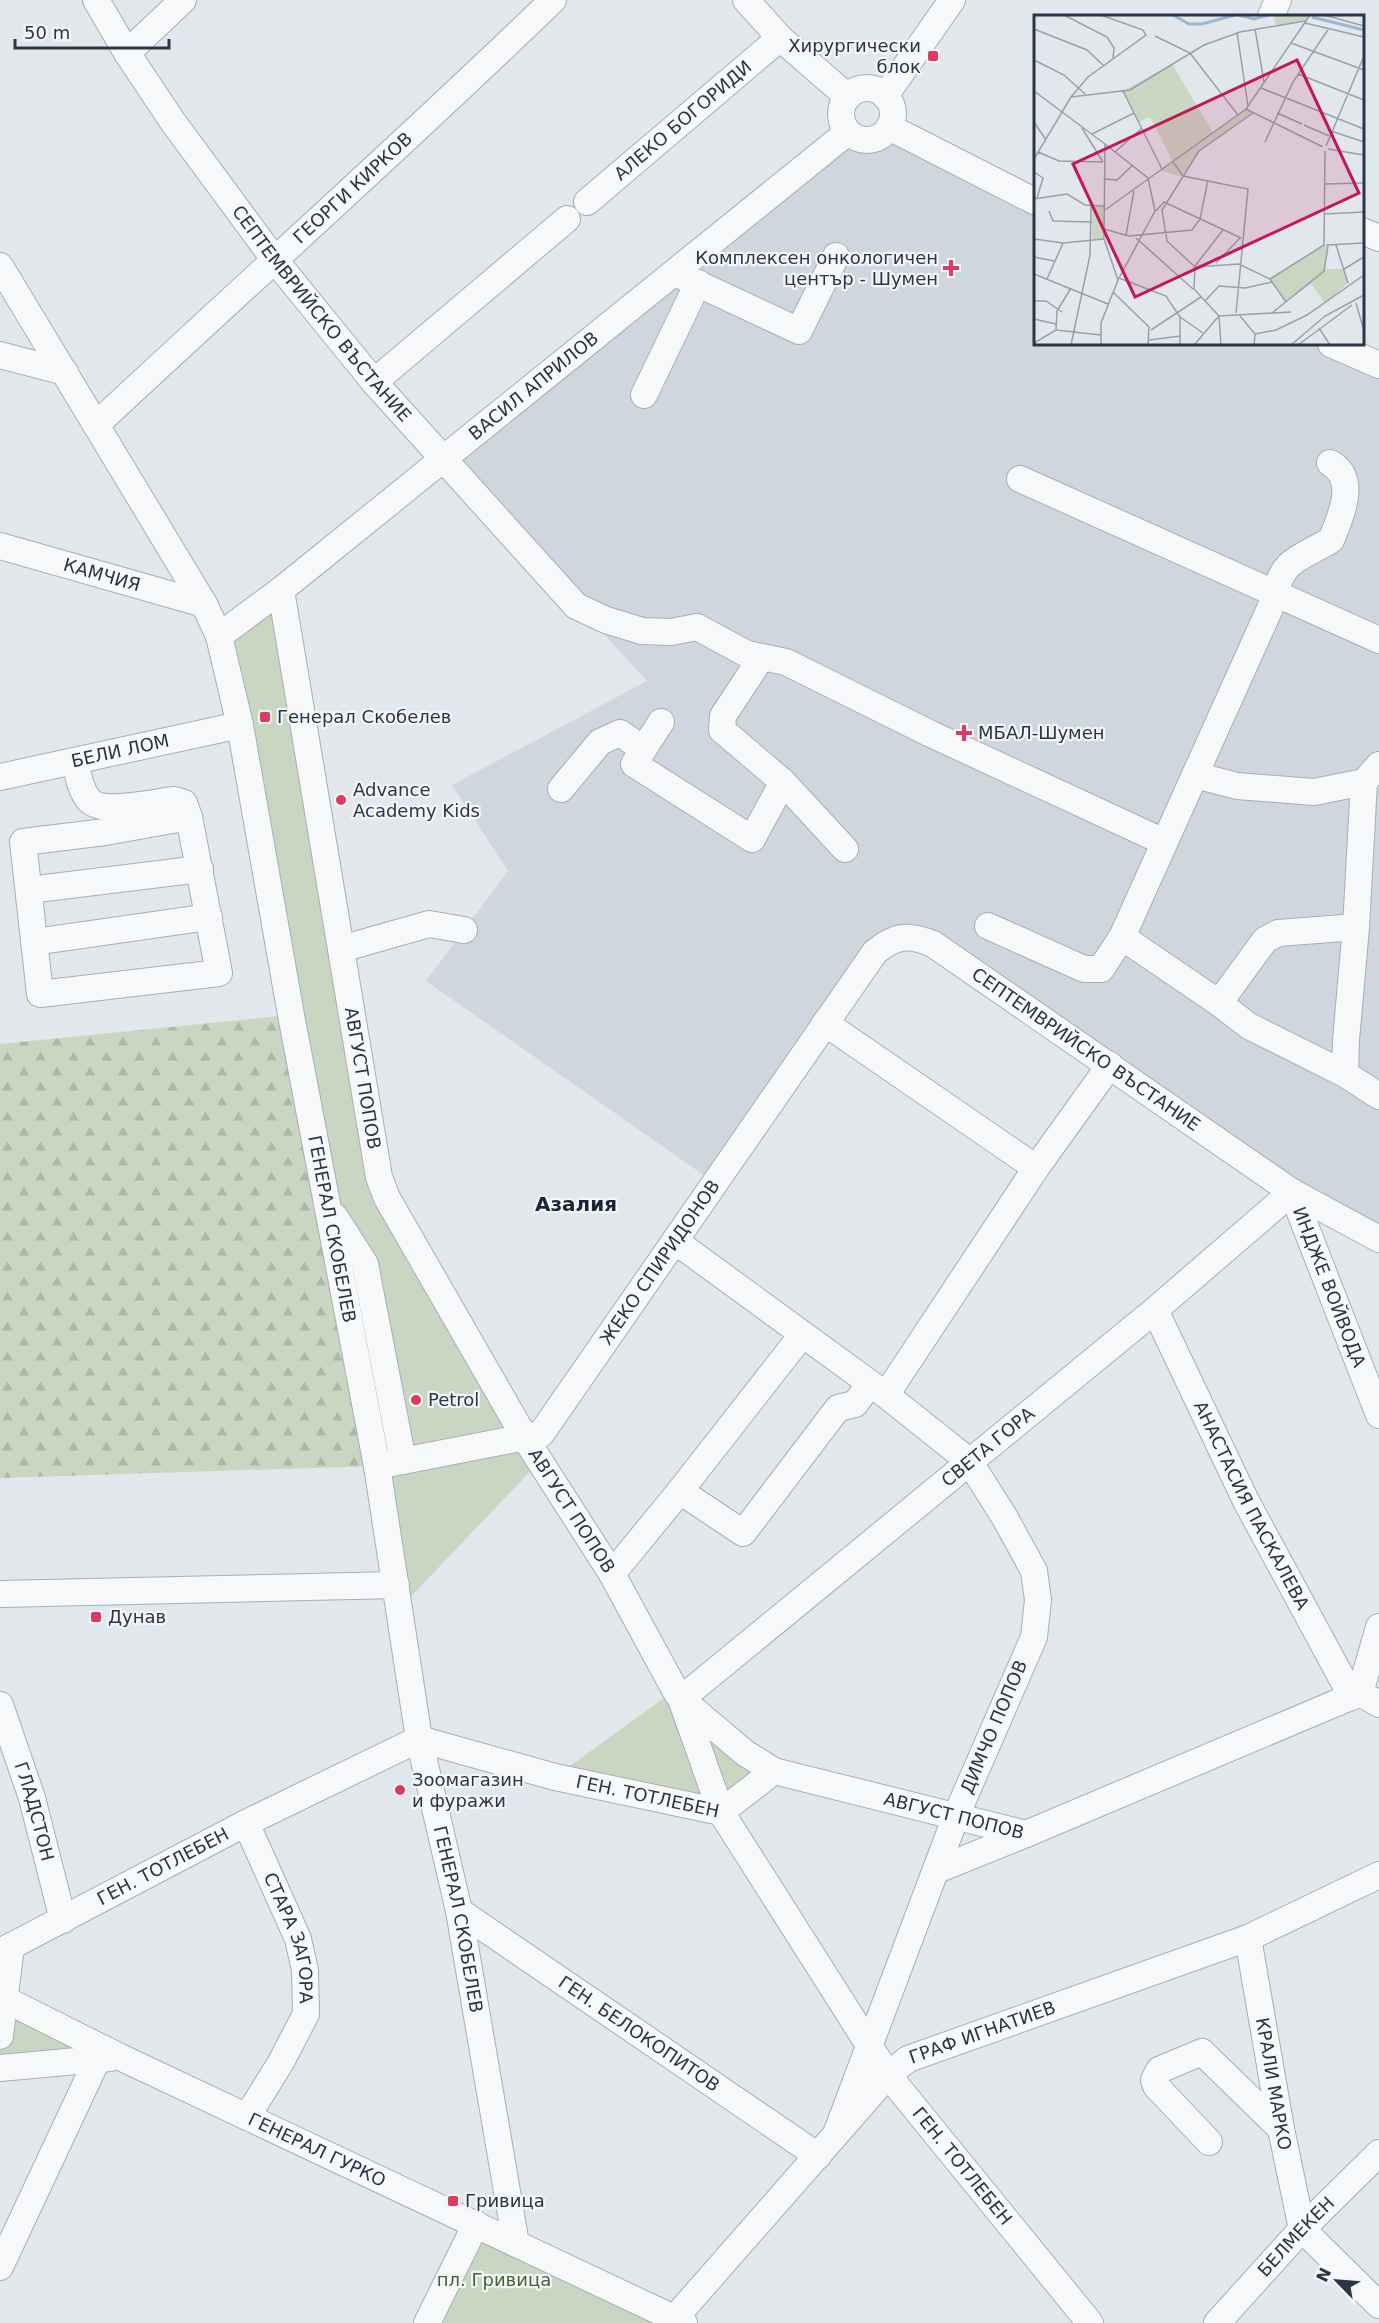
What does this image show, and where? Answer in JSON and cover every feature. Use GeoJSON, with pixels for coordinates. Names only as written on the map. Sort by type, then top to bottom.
{"type":"FeatureCollection","features":[{"type":"Feature","properties":{"kind":"street","name":"СЕПТЕМВРИЙСКО ВЪСТАНИЕ"},"geometry":{"type":"LineString","coordinates":[[96,0],[127,53],[173,122],[274,259],[374,382],[576,606],[606,620],[642,631],[670,632],[697,627],[747,654],[761,658]]}},
{"type":"Feature","properties":{"kind":"street"},"geometry":{"type":"LineString","coordinates":[[127,53],[183,0]]}},
{"type":"Feature","properties":{"kind":"street","name":"ГЕОРГИ КИРКОВ"},"geometry":{"type":"LineString","coordinates":[[97,424],[554,0]]}},
{"type":"Feature","properties":{"kind":"street"},"geometry":{"type":"LineString","coordinates":[[746,0],[780,38],[848,97]]}},
{"type":"Feature","properties":{"kind":"street"},"geometry":{"type":"LineString","coordinates":[[885,96],[952,0]]}},
{"type":"Feature","properties":{"kind":"street"},"geometry":{"type":"LineString","coordinates":[[1271,15],[1278,0]]}},
{"type":"Feature","properties":{"kind":"street","name":"АЛЕКО БОГОРИДИ"},"geometry":{"type":"LineString","coordinates":[[587,202],[780,38]]}},
{"type":"Feature","properties":{"kind":"street"},"geometry":{"type":"LineString","coordinates":[[868,88],[875,89],[885,96],[893,113],[890,127],[878,138],[870,140],[862,140],[848,132],[843,126],[841,111],[848,97],[854,92],[868,88]]}},
{"type":"Feature","properties":{"kind":"street"},"geometry":{"type":"LineString","coordinates":[[890,127],[1034,201]]}},
{"type":"Feature","properties":{"kind":"street","name":"ВАСИЛ АПРИЛОВ"},"geometry":{"type":"LineString","coordinates":[[219,636],[281,590],[442,459],[686,278],[848,132]]}},
{"type":"Feature","properties":{"kind":"street"},"geometry":{"type":"LineString","coordinates":[[374,382],[567,219]]}},
{"type":"Feature","properties":{"kind":"street"},"geometry":{"type":"LineString","coordinates":[[1364,232],[1379,238]]}},
{"type":"Feature","properties":{"kind":"street"},"geometry":{"type":"LineString","coordinates":[[644,395],[686,278],[799,331],[836,256]]}},
{"type":"Feature","properties":{"kind":"street","name":"ГЕНЕРАЛ СКОБЕЛЕВ"},"geometry":{"type":"LineString","coordinates":[[0,266],[204,604],[219,636],[240,725],[291,1016],[377,1466],[419,1739],[459,1911],[516,2244]]}},
{"type":"Feature","properties":{"kind":"street"},"geometry":{"type":"LineString","coordinates":[[1333,345],[1379,365]]}},
{"type":"Feature","properties":{"kind":"street"},"geometry":{"type":"LineString","coordinates":[[0,355],[65,372]]}},
{"type":"Feature","properties":{"kind":"street"},"geometry":{"type":"LineString","coordinates":[[988,926],[1084,969],[1101,969],[1122,937],[1276,596],[1277,581],[1288,564],[1331,540],[1345,497],[1345,479],[1339,468],[1330,463]]}},
{"type":"Feature","properties":{"kind":"street"},"geometry":{"type":"LineString","coordinates":[[1020,479],[1276,596],[1379,640]]}},
{"type":"Feature","properties":{"kind":"street","name":"КАМЧИЯ"},"geometry":{"type":"LineString","coordinates":[[0,546],[204,604]]}},
{"type":"Feature","properties":{"kind":"street","name":"АВГУСТ ПОПОВ"},"geometry":{"type":"LineString","coordinates":[[281,590],[379,1176],[387,1198],[525,1438],[612,1574],[681,1699],[745,1753],[774,1772],[1026,1834],[1364,1698]]}},
{"type":"Feature","properties":{"kind":"street"},"geometry":{"type":"LineString","coordinates":[[845,849],[783,782],[722,730],[723,716],[761,658],[786,662],[931,734],[1164,842]]}},
{"type":"Feature","properties":{"kind":"street"},"geometry":{"type":"LineString","coordinates":[[661,722],[634,764],[752,839],[783,782]]}},
{"type":"Feature","properties":{"kind":"street","name":"БЕЛИ ЛОМ"},"geometry":{"type":"LineString","coordinates":[[0,777],[240,725]]}},
{"type":"Feature","properties":{"kind":"street"},"geometry":{"type":"LineString","coordinates":[[561,789],[600,742],[620,733],[644,750]]}},
{"type":"Feature","properties":{"kind":"street"},"geometry":{"type":"LineString","coordinates":[[75,761],[82,787],[91,802],[104,808],[174,800],[184,803],[189,817],[200,869],[219,972],[40,994],[23,842],[105,832],[189,817]]}},
{"type":"Feature","properties":{"kind":"street"},"geometry":{"type":"LineString","coordinates":[[1195,775],[1237,786],[1314,792],[1372,773],[1356,927],[1345,1074]]}},
{"type":"Feature","properties":{"kind":"street"},"geometry":{"type":"LineString","coordinates":[[29,890],[200,869]]}},
{"type":"Feature","properties":{"kind":"street"},"geometry":{"type":"LineString","coordinates":[[34,942],[209,917]]}},
{"type":"Feature","properties":{"kind":"street"},"geometry":{"type":"LineString","coordinates":[[340,949],[429,924],[464,930]]}},
{"type":"Feature","properties":{"kind":"street"},"geometry":{"type":"LineString","coordinates":[[1220,1003],[1265,940],[1278,933],[1356,927]]}},
{"type":"Feature","properties":{"kind":"street","name":"СЕПТЕМВРИЙСКО ВЪСТАНИЕ"},"geometry":{"type":"LineString","coordinates":[[875,952],[889,941],[904,937],[919,938],[933,944],[1292,1192],[1379,1239]]}},
{"type":"Feature","properties":{"kind":"street"},"geometry":{"type":"LineString","coordinates":[[1122,937],[1220,1003],[1249,1026],[1345,1074],[1379,1096]]}},
{"type":"Feature","properties":{"kind":"street","name":"ЖЕКО СПИРИДОНОВ"},"geometry":{"type":"LineString","coordinates":[[377,1466],[541,1434],[875,952]]}},
{"type":"Feature","properties":{"kind":"street"},"geometry":{"type":"LineString","coordinates":[[825,1023],[1036,1168]]}},
{"type":"Feature","properties":{"kind":"street"},"geometry":{"type":"LineString","coordinates":[[680,1491],[743,1533],[838,1408],[855,1404],[878,1390],[1110,1065]]}},
{"type":"Feature","properties":{"kind":"street","name":"СВЕТА ГОРА"},"geometry":{"type":"LineString","coordinates":[[681,1699],[1155,1310],[1292,1192]]}},
{"type":"Feature","properties":{"kind":"street","name":"ИНДЖЕ ВОЙВОДА"},"geometry":{"type":"LineString","coordinates":[[1292,1192],[1379,1415]]}},
{"type":"Feature","properties":{"kind":"street"},"geometry":{"type":"LineString","coordinates":[[327,1204],[365,1264],[403,1461]]}},
{"type":"Feature","properties":{"kind":"street"},"geometry":{"type":"LineString","coordinates":[[675,1241],[878,1390],[969,1461]]}},
{"type":"Feature","properties":{"kind":"street","name":"АНАСТАСИЯ ПАСКАЛЕВА"},"geometry":{"type":"LineString","coordinates":[[1155,1310],[1246,1501],[1364,1698]]}},
{"type":"Feature","properties":{"kind":"street"},"geometry":{"type":"LineString","coordinates":[[612,1574],[802,1335]]}},
{"type":"Feature","properties":{"kind":"street","name":"ДИМЧО ПОПОВ"},"geometry":{"type":"LineString","coordinates":[[836,2134],[956,1816],[1034,1637],[1038,1600],[1034,1571],[1005,1518],[969,1461]]}},
{"type":"Feature","properties":{"kind":"street"},"geometry":{"type":"LineString","coordinates":[[0,1594],[396,1585]]}},
{"type":"Feature","properties":{"kind":"street"},"geometry":{"type":"LineString","coordinates":[[1364,1698],[1379,1627]]}},
{"type":"Feature","properties":{"kind":"street"},"geometry":{"type":"LineString","coordinates":[[681,1699],[721,1812],[774,1772]]}},
{"type":"Feature","properties":{"kind":"street","name":"ГЛАДСТОН"},"geometry":{"type":"LineString","coordinates":[[0,1705],[32,1798],[63,1920]]}},
{"type":"Feature","properties":{"kind":"street","name":"ГЕН. ТОТЛЕБЕН"},"geometry":{"type":"LineString","coordinates":[[6,1949],[246,1823],[419,1739],[555,1777],[721,1812],[888,2075],[1090,2323]]}},
{"type":"Feature","properties":{"kind":"street","name":"СТАРА ЗАГОРА"},"geometry":{"type":"LineString","coordinates":[[246,1823],[298,1939],[305,1970],[306,2014],[247,2117]]}},
{"type":"Feature","properties":{"kind":"street"},"geometry":{"type":"LineString","coordinates":[[937,1870],[1026,1834]]}},
{"type":"Feature","properties":{"kind":"street","name":"ГРАФ ИГНАТИЕВ"},"geometry":{"type":"LineString","coordinates":[[679,2321],[836,2134],[888,2075],[908,2059],[1248,1938],[1379,1875]]}},
{"type":"Feature","properties":{"kind":"street","name":"ГЕН. БЕЛОКОПИТОВ"},"geometry":{"type":"LineString","coordinates":[[459,1911],[818,2156]]}},
{"type":"Feature","properties":{"kind":"street","name":"КРАЛИ МАРКО"},"geometry":{"type":"LineString","coordinates":[[1248,1938],[1281,2129],[1302,2229]]}},
{"type":"Feature","properties":{"kind":"street"},"geometry":{"type":"LineString","coordinates":[[0,2036],[6,1949]]}},
{"type":"Feature","properties":{"kind":"street","name":"ГЕНЕРАЛ ГУРКО"},"geometry":{"type":"LineString","coordinates":[[2,1998],[108,2058],[247,2117],[679,2321]]}},
{"type":"Feature","properties":{"kind":"street"},"geometry":{"type":"LineString","coordinates":[[1209,2142],[1156,2086],[1154,2080],[1159,2070],[1202,2052],[1281,2129]]}},
{"type":"Feature","properties":{"kind":"street"},"geometry":{"type":"LineString","coordinates":[[0,2068],[108,2058]]}},
{"type":"Feature","properties":{"kind":"street"},"geometry":{"type":"LineString","coordinates":[[0,2267],[108,2058]]}},
{"type":"Feature","properties":{"kind":"street","name":"БЕЛМЕКЕН"},"geometry":{"type":"LineString","coordinates":[[1216,2323],[1302,2229],[1379,2153]]}},
{"type":"Feature","properties":{"kind":"street"},"geometry":{"type":"LineString","coordinates":[[428,2323],[476,2224]]}},
{"type":"Feature","properties":{"kind":"street"},"geometry":{"type":"LineString","coordinates":[[1302,2229],[1379,2305]]}},
{"type":"Feature","properties":{"kind":"shaded area","name":"МБАЛ-Шумен"},"geometry":{"type":"Polygon","coordinates":[[[888,126],[1034,200],[1034,345],[1333,345],[1379,365],[1379,1239],[933,944],[889,941],[715,1183],[426,981],[508,871],[452,785],[647,681],[442,459],[846,132],[858,140],[880,141],[888,126]]]}},
{"type":"Feature","properties":{"kind":"green space"},"geometry":{"type":"Polygon","coordinates":[[[281,590],[379,1177],[541,1460],[400,1608],[219,636],[281,590]]]}},
{"type":"Feature","properties":{"kind":"green space"},"geometry":{"type":"Polygon","coordinates":[[[291,1015],[377,1466],[0,1478],[0,1044],[291,1015]]]}},
{"type":"Feature","properties":{"kind":"green space"},"geometry":{"type":"Polygon","coordinates":[[[675,1690],[774,1771],[721,1812],[555,1777],[675,1690]]]}},
{"type":"Feature","properties":{"kind":"green space"},"geometry":{"type":"Polygon","coordinates":[[[0,1997],[120,2057],[0,2068],[0,1997]]]}},
{"type":"Feature","properties":{"kind":"green space","name":"пл. Гривица"},"geometry":{"type":"Polygon","coordinates":[[[476,2224],[684,2323],[427,2323],[476,2224]]]}},
{"type":"Feature","properties":{"kind":"place","name":"Хирургически блок"},"geometry":{"type":"Point","coordinates":[933,56]}},
{"type":"Feature","properties":{"kind":"place","name":"￼Комплексен онкологичен център - Шумен"},"geometry":{"type":"Point","coordinates":[951,268]}},
{"type":"Feature","properties":{"kind":"place","name":"Генерал Скобелев"},"geometry":{"type":"Point","coordinates":[265,717]}},
{"type":"Feature","properties":{"kind":"place","name":"МБАЛ-Шумен"},"geometry":{"type":"Point","coordinates":[964,733]}},
{"type":"Feature","properties":{"kind":"place","name":"Advance Academy Kids"},"geometry":{"type":"Point","coordinates":[341,800]}},
{"type":"Feature","properties":{"kind":"place","name":"Petrol"},"geometry":{"type":"Point","coordinates":[416,1400]}},
{"type":"Feature","properties":{"kind":"place","name":"Дунав"},"geometry":{"type":"Point","coordinates":[96,1617]}},
{"type":"Feature","properties":{"kind":"place","name":"Зоомагазин и фуражи"},"geometry":{"type":"Point","coordinates":[400,1790]}},
{"type":"Feature","properties":{"kind":"place","name":"Гривица"},"geometry":{"type":"Point","coordinates":[453,2201]}},
{"type":"Feature","properties":{"kind":"district","name":"Азалия"},"geometry":{"type":"Point","coordinates":[576,1204]}}]}
